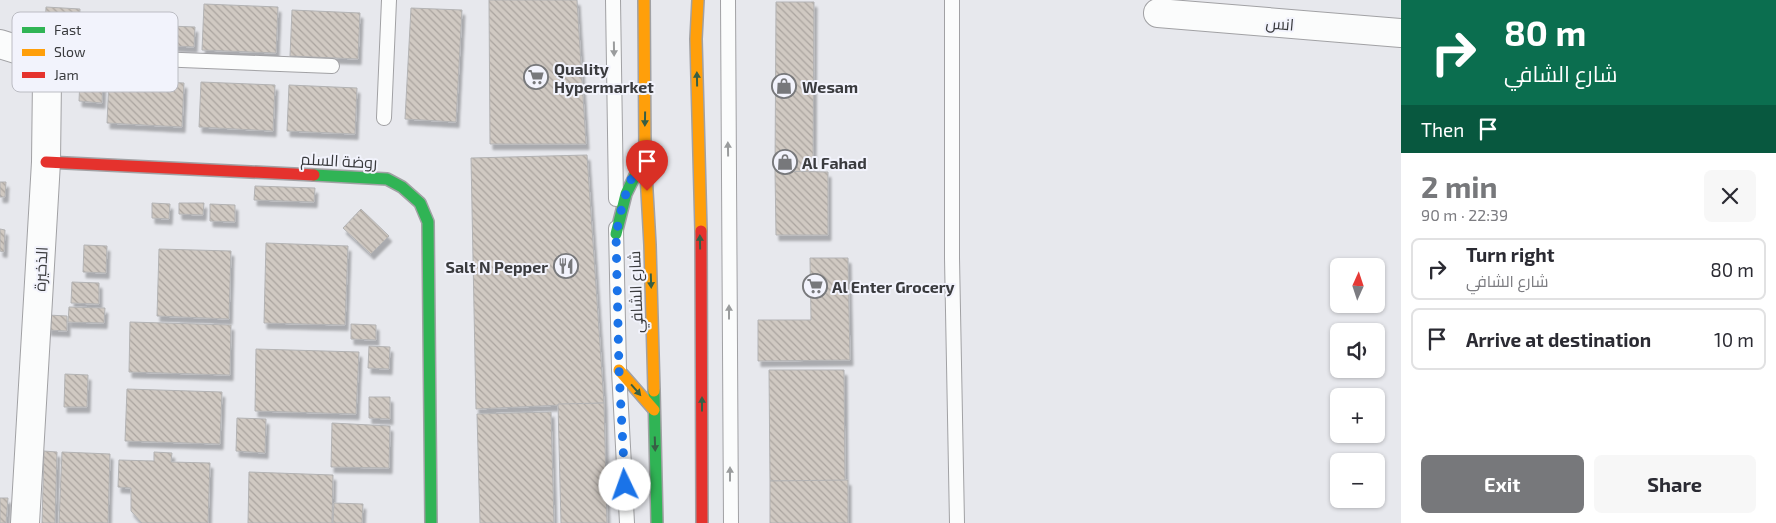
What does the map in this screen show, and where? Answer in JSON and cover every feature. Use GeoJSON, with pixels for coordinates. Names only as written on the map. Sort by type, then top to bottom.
{"type":"FeatureCollection","features":[{"type":"Feature","properties":{"kind":"main road","name":"شارع الشافي"},"geometry":{"type":"LineString","coordinates":[[644,0],[645,155],[650,245],[657,523]]}},
{"type":"Feature","properties":{"kind":"main road"},"geometry":{"type":"LineString","coordinates":[[698,0],[696,48],[701,243],[702,523]]}},
{"type":"Feature","properties":{"kind":"main road"},"geometry":{"type":"LineString","coordinates":[[616,234],[623,202],[632,177],[645,155]]}},
{"type":"Feature","properties":{"kind":"main road","name":"روضة السلم"},"geometry":{"type":"LineString","coordinates":[[46,162],[387,179],[402,187],[420,204],[428,222],[431,523]]}},
{"type":"Feature","properties":{"kind":"main road"},"geometry":{"type":"LineString","coordinates":[[619,370],[654,410]]}},
{"type":"Feature","properties":{"kind":"street","name":"انس"},"geometry":{"type":"LineString","coordinates":[[1158,13],[1401,33]]}},
{"type":"Feature","properties":{"kind":"street"},"geometry":{"type":"LineString","coordinates":[[0,44],[12,48]]}},
{"type":"Feature","properties":{"kind":"street","name":"الذخيرة"},"geometry":{"type":"LineString","coordinates":[[26,523],[46,162],[47,92]]}},
{"type":"Feature","properties":{"kind":"lane"},"geometry":{"type":"LineString","coordinates":[[384,118],[389,0]]}},
{"type":"Feature","properties":{"kind":"lane"},"geometry":{"type":"LineString","coordinates":[[614,0],[619,370],[627,523]]}},
{"type":"Feature","properties":{"kind":"lane"},"geometry":{"type":"LineString","coordinates":[[728,0],[731,523]]}},
{"type":"Feature","properties":{"kind":"lane"},"geometry":{"type":"LineString","coordinates":[[952,0],[952,258],[957,523]]}},
{"type":"Feature","properties":{"kind":"lane"},"geometry":{"type":"LineString","coordinates":[[178,60],[332,66]]}},
{"type":"Feature","properties":{"kind":"building","name":"Quality Hypermarket"},"geometry":{"type":"Polygon","coordinates":[[[489,0],[577,0],[586,144],[490,144],[489,0]]]}},
{"type":"Feature","properties":{"kind":"building"},"geometry":{"type":"Polygon","coordinates":[[[776,2],[814,2],[813,172],[775,171],[776,2]]]}},
{"type":"Feature","properties":{"kind":"building"},"geometry":{"type":"Polygon","coordinates":[[[204,4],[278,7],[276,53],[202,50],[204,4]]]}},
{"type":"Feature","properties":{"kind":"building"},"geometry":{"type":"Polygon","coordinates":[[[46,7],[80,9],[80,12],[46,12],[46,7]]]}},
{"type":"Feature","properties":{"kind":"building"},"geometry":{"type":"Polygon","coordinates":[[[411,8],[462,10],[456,122],[405,119],[411,8]]]}},
{"type":"Feature","properties":{"kind":"building"},"geometry":{"type":"Polygon","coordinates":[[[292,10],[360,13],[358,59],[290,56],[292,10]]]}},
{"type":"Feature","properties":{"kind":"building"},"geometry":{"type":"Polygon","coordinates":[[[178,26],[195,27],[194,47],[178,46],[178,26]]]}},
{"type":"Feature","properties":{"kind":"building"},"geometry":{"type":"Polygon","coordinates":[[[201,82],[275,85],[273,131],[199,127],[201,82]]]}},
{"type":"Feature","properties":{"kind":"building"},"geometry":{"type":"Polygon","coordinates":[[[178,83],[184,83],[182,127],[107,123],[108,92],[178,92],[178,83]]]}},
{"type":"Feature","properties":{"kind":"building"},"geometry":{"type":"Polygon","coordinates":[[[289,85],[357,88],[355,134],[287,131],[289,85]]]}},
{"type":"Feature","properties":{"kind":"building"},"geometry":{"type":"Polygon","coordinates":[[[79,92],[102,92],[102,103],[79,101],[79,92]]]}},
{"type":"Feature","properties":{"kind":"building"},"geometry":{"type":"Polygon","coordinates":[[[587,155],[604,403],[476,409],[471,158],[587,155]]]}},
{"type":"Feature","properties":{"kind":"building"},"geometry":{"type":"Polygon","coordinates":[[[775,171],[828,172],[828,235],[776,235],[775,171]]]}},
{"type":"Feature","properties":{"kind":"building"},"geometry":{"type":"Polygon","coordinates":[[[0,182],[6,182],[5,197],[0,197],[0,182]]]}},
{"type":"Feature","properties":{"kind":"building"},"geometry":{"type":"Polygon","coordinates":[[[255,186],[315,188],[314,202],[254,200],[255,186]]]}},
{"type":"Feature","properties":{"kind":"building"},"geometry":{"type":"Polygon","coordinates":[[[152,203],[170,204],[169,219],[152,218],[152,203]]]}},
{"type":"Feature","properties":{"kind":"building"},"geometry":{"type":"Polygon","coordinates":[[[179,203],[204,203],[203,215],[179,214],[179,203]]]}},
{"type":"Feature","properties":{"kind":"building"},"geometry":{"type":"Polygon","coordinates":[[[210,204],[235,205],[235,222],[210,221],[210,204]]]}},
{"type":"Feature","properties":{"kind":"building"},"geometry":{"type":"Polygon","coordinates":[[[361,209],[389,236],[371,254],[343,228],[361,209]]]}},
{"type":"Feature","properties":{"kind":"building"},"geometry":{"type":"Polygon","coordinates":[[[0,229],[5,230],[4,252],[0,251],[0,229]]]}},
{"type":"Feature","properties":{"kind":"building"},"geometry":{"type":"Polygon","coordinates":[[[266,243],[348,246],[345,325],[264,323],[266,243]]]}},
{"type":"Feature","properties":{"kind":"building"},"geometry":{"type":"Polygon","coordinates":[[[84,245],[107,246],[106,273],[83,272],[84,245]]]}},
{"type":"Feature","properties":{"kind":"building"},"geometry":{"type":"Polygon","coordinates":[[[159,249],[231,251],[229,319],[157,316],[159,249]]]}},
{"type":"Feature","properties":{"kind":"building"},"geometry":{"type":"Polygon","coordinates":[[[810,258],[848,258],[850,360],[758,361],[758,320],[811,320],[810,258]]]}},
{"type":"Feature","properties":{"kind":"building"},"geometry":{"type":"Polygon","coordinates":[[[72,282],[99,283],[99,304],[71,303],[72,282]]]}},
{"type":"Feature","properties":{"kind":"building"},"geometry":{"type":"Polygon","coordinates":[[[69,307],[105,308],[104,323],[68,322],[69,307]]]}},
{"type":"Feature","properties":{"kind":"building"},"geometry":{"type":"Polygon","coordinates":[[[48,315],[67,316],[67,331],[48,330],[48,315]]]}},
{"type":"Feature","properties":{"kind":"building"},"geometry":{"type":"Polygon","coordinates":[[[130,322],[231,325],[230,375],[129,372],[130,322]]]}},
{"type":"Feature","properties":{"kind":"building"},"geometry":{"type":"Polygon","coordinates":[[[351,324],[376,325],[376,340],[351,339],[351,324]]]}},
{"type":"Feature","properties":{"kind":"building"},"geometry":{"type":"Polygon","coordinates":[[[369,346],[390,347],[389,369],[368,368],[369,346]]]}},
{"type":"Feature","properties":{"kind":"building"},"geometry":{"type":"Polygon","coordinates":[[[256,349],[359,352],[356,414],[255,411],[256,349]]]}},
{"type":"Feature","properties":{"kind":"building"},"geometry":{"type":"Polygon","coordinates":[[[769,370],[844,370],[845,481],[770,481],[769,370]]]}},
{"type":"Feature","properties":{"kind":"building"},"geometry":{"type":"Polygon","coordinates":[[[65,374],[88,375],[87,407],[64,407],[65,374]]]}},
{"type":"Feature","properties":{"kind":"building"},"geometry":{"type":"Polygon","coordinates":[[[127,389],[222,392],[220,444],[125,441],[127,389]]]}},
{"type":"Feature","properties":{"kind":"building"},"geometry":{"type":"Polygon","coordinates":[[[369,397],[390,397],[390,419],[369,418],[369,397]]]}},
{"type":"Feature","properties":{"kind":"building"},"geometry":{"type":"Polygon","coordinates":[[[604,403],[607,523],[561,523],[558,404],[604,403]]]}},
{"type":"Feature","properties":{"kind":"building"},"geometry":{"type":"Polygon","coordinates":[[[551,412],[554,523],[480,523],[477,414],[551,412]]]}},
{"type":"Feature","properties":{"kind":"building"},"geometry":{"type":"Polygon","coordinates":[[[237,418],[266,419],[265,453],[236,451],[237,418]]]}},
{"type":"Feature","properties":{"kind":"building"},"geometry":{"type":"Polygon","coordinates":[[[332,423],[390,426],[389,468],[331,467],[332,423]]]}},
{"type":"Feature","properties":{"kind":"building"},"geometry":{"type":"Polygon","coordinates":[[[44,451],[57,452],[55,523],[42,523],[44,451]]]}},
{"type":"Feature","properties":{"kind":"building"},"geometry":{"type":"Polygon","coordinates":[[[62,452],[110,454],[108,523],[59,523],[62,452]]]}},
{"type":"Feature","properties":{"kind":"building"},"geometry":{"type":"Polygon","coordinates":[[[154,452],[172,453],[171,462],[210,463],[208,523],[142,523],[131,511],[131,488],[118,487],[119,460],[154,461],[154,452]]]}},
{"type":"Feature","properties":{"kind":"building"},"geometry":{"type":"Polygon","coordinates":[[[249,472],[333,475],[332,523],[248,523],[249,472]]]}},
{"type":"Feature","properties":{"kind":"building"},"geometry":{"type":"Polygon","coordinates":[[[848,480],[848,523],[770,523],[770,481],[848,480]]]}},
{"type":"Feature","properties":{"kind":"building"},"geometry":{"type":"Polygon","coordinates":[[[0,498],[8,498],[6,523],[0,523],[0,498]]]}},
{"type":"Feature","properties":{"kind":"building"},"geometry":{"type":"Polygon","coordinates":[[[334,503],[363,504],[362,523],[333,523],[334,503]]]}},
{"type":"Feature","properties":{"kind":"traffic: fast"},"geometry":{"type":"LineString","coordinates":[[616,234],[626,194],[644,157]]}},
{"type":"Feature","properties":{"kind":"traffic: fast"},"geometry":{"type":"LineString","coordinates":[[314,175],[387,179],[402,187],[420,203],[428,222],[431,523]]}},
{"type":"Feature","properties":{"kind":"traffic: fast"},"geometry":{"type":"LineString","coordinates":[[654,391],[657,523]]}},
{"type":"Feature","properties":{"kind":"traffic: slow"},"geometry":{"type":"LineString","coordinates":[[644,0],[645,155],[650,245],[654,391]]}},
{"type":"Feature","properties":{"kind":"traffic: slow"},"geometry":{"type":"LineString","coordinates":[[698,0],[696,39],[701,231]]}},
{"type":"Feature","properties":{"kind":"traffic: slow"},"geometry":{"type":"LineString","coordinates":[[619,370],[654,410]]}},
{"type":"Feature","properties":{"kind":"traffic: jam"},"geometry":{"type":"LineString","coordinates":[[46,162],[314,175]]}},
{"type":"Feature","properties":{"kind":"traffic: jam"},"geometry":{"type":"LineString","coordinates":[[701,231],[702,523]]}},
{"type":"Feature","properties":{"kind":"place","name":"Quality Hypermarket"},"geometry":{"type":"Point","coordinates":[536,77]}},
{"type":"Feature","properties":{"kind":"place","name":"Wesam"},"geometry":{"type":"Point","coordinates":[784,86]}},
{"type":"Feature","properties":{"kind":"place","name":"Al Fahad"},"geometry":{"type":"Point","coordinates":[785,162]}},
{"type":"Feature","properties":{"kind":"place","name":"Salt N Pepper"},"geometry":{"type":"Point","coordinates":[566,266]}},
{"type":"Feature","properties":{"kind":"place","name":"Al Enter Grocery"},"geometry":{"type":"Point","coordinates":[815,286]}},
{"type":"Feature","properties":{"kind":"route"},"geometry":{"type":"LineString","coordinates":[[625,485],[619,370],[616,234],[618,219],[632,177],[645,155],[647,191]]}}]}
